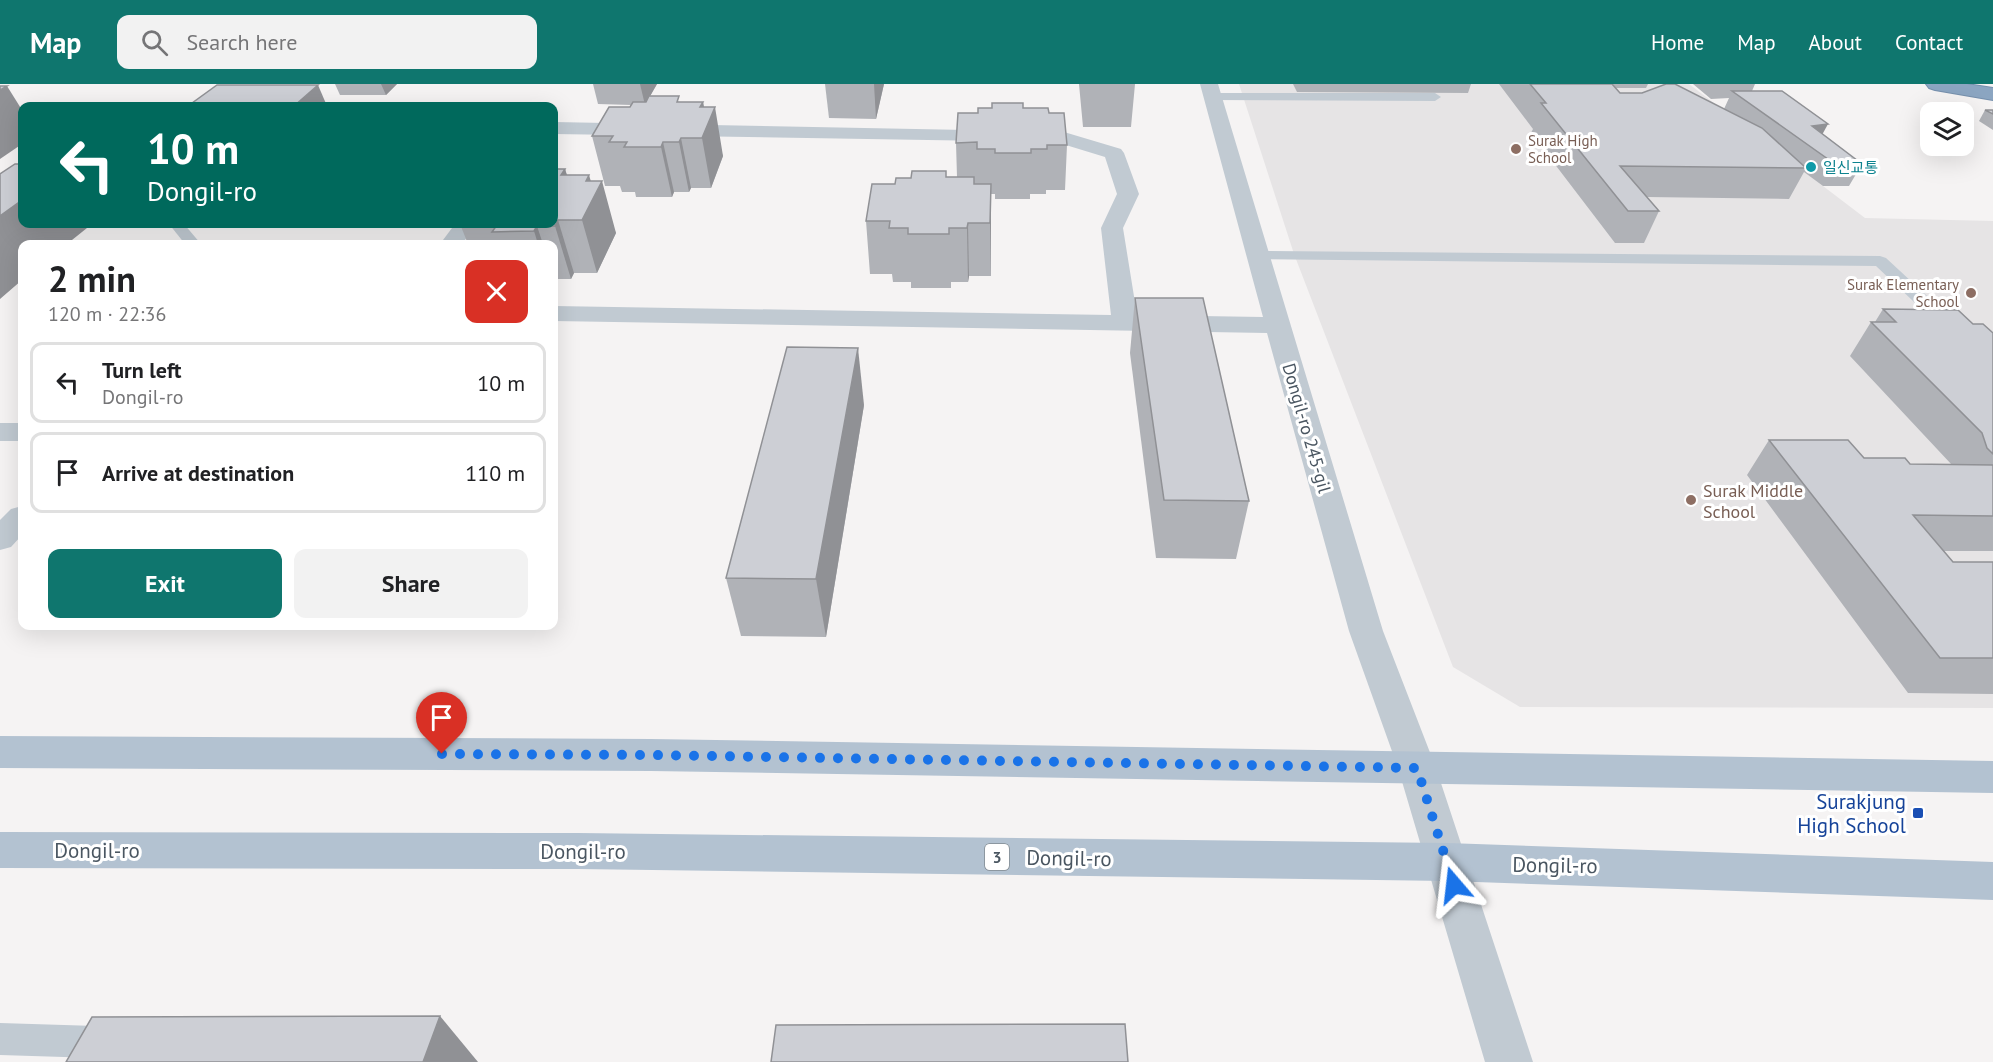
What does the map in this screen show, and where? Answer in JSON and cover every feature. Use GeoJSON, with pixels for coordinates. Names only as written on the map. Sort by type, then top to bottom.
{"type":"FeatureCollection","features":[{"type":"Feature","properties":{"kind":"highway"},"geometry":{"type":"LineString","coordinates":[[1935,84],[1993,94]]}},
{"type":"Feature","properties":{"kind":"main road"},"geometry":{"type":"LineString","coordinates":[[0,752],[651,755],[1993,777]]}},
{"type":"Feature","properties":{"kind":"main road","name":"Dongil-ro"},"geometry":{"type":"LineString","coordinates":[[0,850],[578,851],[1447,862],[1993,881]]}},
{"type":"Feature","properties":{"kind":"street","name":"Dongil-ro 245-gil"},"geometry":{"type":"LineString","coordinates":[[1211,91],[1366,631],[1417,768],[1509,1062]]}},
{"type":"Feature","properties":{"kind":"street"},"geometry":{"type":"LineString","coordinates":[[558,128],[1057,136],[1114,153],[1128,194],[1112,228],[1125,323]]}},
{"type":"Feature","properties":{"kind":"street"},"geometry":{"type":"LineString","coordinates":[[558,314],[1278,325]]}},
{"type":"Feature","properties":{"kind":"street"},"geometry":{"type":"LineString","coordinates":[[0,432],[18,432]]}},
{"type":"Feature","properties":{"kind":"street"},"geometry":{"type":"LineString","coordinates":[[0,539],[18,520]]}},
{"type":"Feature","properties":{"kind":"lane"},"geometry":{"type":"LineString","coordinates":[[1211,91],[1436,97]]}},
{"type":"Feature","properties":{"kind":"lane"},"geometry":{"type":"LineString","coordinates":[[179,228],[190,240]]}},
{"type":"Feature","properties":{"kind":"lane"},"geometry":{"type":"LineString","coordinates":[[1258,256],[1880,261],[1993,367]]}},
{"type":"Feature","properties":{"kind":"lane"},"geometry":{"type":"LineString","coordinates":[[0,1039],[96,1042]]}},
{"type":"Feature","properties":{"kind":"shaded area","name":"Surak Middle School"},"geometry":{"type":"Polygon","coordinates":[[[1239,84],[1689,84],[1865,218],[1993,221],[1993,708],[1520,707],[1453,667],[1294,254],[1239,84]]]}},
{"type":"Feature","properties":{"kind":"building"},"geometry":{"type":"Polygon","coordinates":[[[1530,84],[1612,84],[1620,93],[1642,93],[1666,84],[1675,84],[1762,128],[1806,168],[1620,166],[1659,211],[1628,211],[1541,103],[1546,103],[1530,84]]]}},
{"type":"Feature","properties":{"kind":"building"},"geometry":{"type":"Polygon","coordinates":[[[217,85],[318,85],[299,102],[194,102],[217,85]]]}},
{"type":"Feature","properties":{"kind":"building"},"geometry":{"type":"Polygon","coordinates":[[[1732,91],[1782,91],[1828,124],[1812,126],[1862,164],[1835,164],[1732,91]]]}},
{"type":"Feature","properties":{"kind":"building"},"geometry":{"type":"Polygon","coordinates":[[[649,96],[679,96],[677,102],[703,102],[700,107],[715,107],[702,138],[681,138],[679,142],[663,142],[661,147],[624,147],[627,142],[609,142],[613,136],[592,136],[609,107],[630,107],[633,102],[646,102],[649,96]]]}},
{"type":"Feature","properties":{"kind":"building"},"geometry":{"type":"Polygon","coordinates":[[[992,103],[1023,103],[1023,108],[1048,108],[1049,113],[1064,113],[1067,145],[1047,145],[1047,149],[1031,149],[1031,153],[995,153],[995,149],[977,149],[977,142],[956,143],[958,113],[978,113],[978,108],[992,108],[992,103]]]}},
{"type":"Feature","properties":{"kind":"building"},"geometry":{"type":"Polygon","coordinates":[[[18,164],[18,203],[0,216],[0,174],[18,164]]]}},
{"type":"Feature","properties":{"kind":"building"},"geometry":{"type":"Polygon","coordinates":[[[558,169],[565,169],[561,175],[589,175],[586,181],[602,181],[582,220],[558,220],[558,169]]]}},
{"type":"Feature","properties":{"kind":"building"},"geometry":{"type":"Polygon","coordinates":[[[912,171],[946,171],[946,177],[974,177],[974,184],[991,184],[990,223],[968,223],[967,228],[949,228],[949,234],[908,234],[908,228],[889,228],[890,221],[866,221],[872,184],[895,184],[896,178],[911,178],[912,171]]]}},
{"type":"Feature","properties":{"kind":"building"},"geometry":{"type":"Polygon","coordinates":[[[495,228],[536,228],[534,231],[492,232],[495,228]]]}},
{"type":"Feature","properties":{"kind":"building"},"geometry":{"type":"Polygon","coordinates":[[[1135,298],[1203,298],[1249,501],[1164,500],[1135,298]]]}},
{"type":"Feature","properties":{"kind":"building"},"geometry":{"type":"Polygon","coordinates":[[[1883,309],[1958,310],[1973,324],[1983,324],[1993,333],[1993,454],[1987,448],[1982,433],[1871,322],[1896,322],[1883,309]]]}},
{"type":"Feature","properties":{"kind":"building"},"geometry":{"type":"Polygon","coordinates":[[[787,347],[858,348],[816,579],[726,578],[787,347]]]}},
{"type":"Feature","properties":{"kind":"building"},"geometry":{"type":"Polygon","coordinates":[[[1769,440],[1848,440],[1864,458],[1905,458],[1910,464],[1993,465],[1993,516],[1913,515],[1953,562],[1993,562],[1993,658],[1940,658],[1769,440]]]}},
{"type":"Feature","properties":{"kind":"building"},"geometry":{"type":"Polygon","coordinates":[[[440,1016],[423,1062],[66,1062],[92,1017],[440,1016]]]}},
{"type":"Feature","properties":{"kind":"building"},"geometry":{"type":"Polygon","coordinates":[[[1125,1024],[1128,1062],[771,1062],[776,1025],[1125,1024]]]}},
{"type":"Feature","properties":{"kind":"place","name":"Surak High School"},"geometry":{"type":"Point","coordinates":[1516,149]}},
{"type":"Feature","properties":{"kind":"place","name":"일신교통"},"geometry":{"type":"Point","coordinates":[1811,167]}},
{"type":"Feature","properties":{"kind":"place","name":"Surak Elementary School"},"geometry":{"type":"Point","coordinates":[1971,293]}},
{"type":"Feature","properties":{"kind":"place","name":"Surak Middle School"},"geometry":{"type":"Point","coordinates":[1691,500]}},
{"type":"Feature","properties":{"kind":"place","name":"Surakjung High School"},"geometry":{"type":"Point","coordinates":[1918,813]}},
{"type":"Feature","properties":{"kind":"route"},"geometry":{"type":"LineString","coordinates":[[442,754],[651,755],[1417,768],[1454,885]]}}]}
